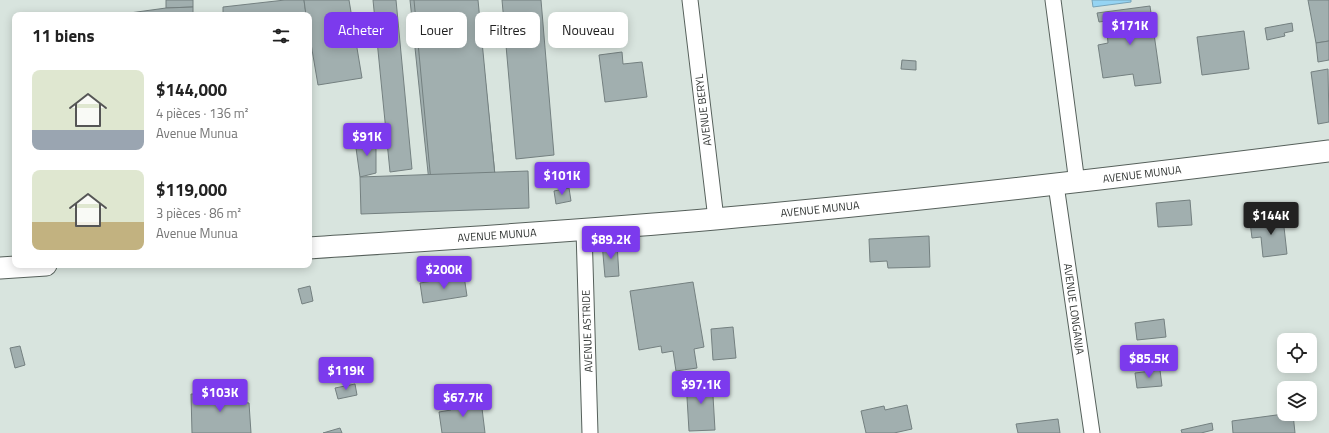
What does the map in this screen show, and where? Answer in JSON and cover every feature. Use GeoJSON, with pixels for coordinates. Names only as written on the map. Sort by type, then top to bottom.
{"type":"FeatureCollection","features":[{"type":"Feature","properties":{"kind":"main road","name":"AVENUE MUNUA"},"geometry":{"type":"LineString","coordinates":[[312,248],[584,230],[716,219],[1067,184],[1329,151]]}},
{"type":"Feature","properties":{"kind":"main road"},"geometry":{"type":"LineString","coordinates":[[0,268],[12,267]]}},
{"type":"Feature","properties":{"kind":"street","name":"AVENUE BERYL"},"geometry":{"type":"LineString","coordinates":[[690,0],[716,219]]}},
{"type":"Feature","properties":{"kind":"street","name":"AVENUE LONGANJA"},"geometry":{"type":"LineString","coordinates":[[1053,0],[1067,184],[1092,433]]}},
{"type":"Feature","properties":{"kind":"street","name":"AVENUE ASTRIDE"},"geometry":{"type":"LineString","coordinates":[[584,230],[590,433]]}},
{"type":"Feature","properties":{"kind":"water"},"geometry":{"type":"Polygon","coordinates":[[[1092,0],[1131,0],[1131,2],[1093,7],[1092,0]]]}},
{"type":"Feature","properties":{"kind":"building"},"geometry":{"type":"Polygon","coordinates":[[[166,0],[193,0],[193,7],[166,8],[166,0]]]}},
{"type":"Feature","properties":{"kind":"building"},"geometry":{"type":"Polygon","coordinates":[[[285,0],[304,0],[306,12],[223,12],[223,7],[285,0]]]}},
{"type":"Feature","properties":{"kind":"building"},"geometry":{"type":"Polygon","coordinates":[[[304,0],[349,0],[351,12],[324,12],[324,48],[357,48],[362,78],[318,85],[312,50],[312,12],[306,12],[304,0]]]}},
{"type":"Feature","properties":{"kind":"building"},"geometry":{"type":"Polygon","coordinates":[[[373,0],[396,0],[397,12],[374,12],[373,0]]]}},
{"type":"Feature","properties":{"kind":"building"},"geometry":{"type":"Polygon","coordinates":[[[410,0],[477,0],[478,12],[475,12],[475,48],[482,48],[495,175],[429,182],[415,48],[467,48],[467,12],[411,12],[410,0]]]}},
{"type":"Feature","properties":{"kind":"building"},"geometry":{"type":"Polygon","coordinates":[[[414,0],[478,0],[479,12],[475,12],[475,48],[483,48],[495,176],[431,182],[418,48],[467,48],[467,12],[415,12],[414,0]]]}},
{"type":"Feature","properties":{"kind":"building"},"geometry":{"type":"Polygon","coordinates":[[[502,0],[541,0],[554,155],[516,159],[506,48],[540,48],[540,12],[503,12],[502,0]]]}},
{"type":"Feature","properties":{"kind":"building"},"geometry":{"type":"Polygon","coordinates":[[[1308,0],[1329,0],[1329,41],[1316,43],[1308,0]]]}},
{"type":"Feature","properties":{"kind":"building"},"geometry":{"type":"Polygon","coordinates":[[[1150,6],[1161,83],[1135,86],[1133,74],[1103,78],[1098,45],[1108,43],[1106,21],[1099,22],[1097,13],[1150,6]]]}},
{"type":"Feature","properties":{"kind":"building"},"geometry":{"type":"Polygon","coordinates":[[[193,7],[193,12],[137,12],[166,8],[193,7]]]}},
{"type":"Feature","properties":{"kind":"building"},"geometry":{"type":"Polygon","coordinates":[[[398,21],[412,169],[390,172],[378,48],[398,48],[398,21]]]}},
{"type":"Feature","properties":{"kind":"building"},"geometry":{"type":"Polygon","coordinates":[[[1292,23],[1293,31],[1284,33],[1285,36],[1267,40],[1265,28],[1292,23]]]}},
{"type":"Feature","properties":{"kind":"building"},"geometry":{"type":"Polygon","coordinates":[[[1244,31],[1249,69],[1202,75],[1197,37],[1244,31]]]}},
{"type":"Feature","properties":{"kind":"building"},"geometry":{"type":"Polygon","coordinates":[[[1329,41],[1329,60],[1318,62],[1316,43],[1329,41]]]}},
{"type":"Feature","properties":{"kind":"building"},"geometry":{"type":"Polygon","coordinates":[[[622,52],[623,64],[642,62],[647,97],[605,102],[599,55],[622,52]]]}},
{"type":"Feature","properties":{"kind":"building"},"geometry":{"type":"Polygon","coordinates":[[[902,60],[916,61],[916,70],[901,69],[902,60]]]}},
{"type":"Feature","properties":{"kind":"building"},"geometry":{"type":"Polygon","coordinates":[[[1328,69],[1329,122],[1318,124],[1311,72],[1328,69]]]}},
{"type":"Feature","properties":{"kind":"building"},"geometry":{"type":"Polygon","coordinates":[[[376,140],[376,173],[360,177],[355,141],[376,140]]]}},
{"type":"Feature","properties":{"kind":"building"},"geometry":{"type":"Polygon","coordinates":[[[528,171],[529,208],[361,214],[360,177],[528,171]]]}},
{"type":"Feature","properties":{"kind":"building"},"geometry":{"type":"Polygon","coordinates":[[[569,188],[571,201],[556,204],[554,191],[569,188]]]}},
{"type":"Feature","properties":{"kind":"building"},"geometry":{"type":"Polygon","coordinates":[[[1190,200],[1192,225],[1158,227],[1156,203],[1190,200]]]}},
{"type":"Feature","properties":{"kind":"building"},"geometry":{"type":"Polygon","coordinates":[[[1283,218],[1287,254],[1263,257],[1261,237],[1252,238],[1250,222],[1283,218]]]}},
{"type":"Feature","properties":{"kind":"building"},"geometry":{"type":"Polygon","coordinates":[[[929,236],[930,267],[888,268],[887,261],[870,262],[869,239],[929,236]]]}},
{"type":"Feature","properties":{"kind":"building"},"geometry":{"type":"Polygon","coordinates":[[[602,243],[617,243],[619,276],[605,277],[602,243]]]}},
{"type":"Feature","properties":{"kind":"building"},"geometry":{"type":"Polygon","coordinates":[[[464,276],[467,296],[423,303],[420,283],[464,276]]]}},
{"type":"Feature","properties":{"kind":"building"},"geometry":{"type":"Polygon","coordinates":[[[693,282],[704,347],[694,349],[697,368],[676,371],[673,351],[662,353],[661,346],[639,350],[630,291],[693,282]]]}},
{"type":"Feature","properties":{"kind":"building"},"geometry":{"type":"Polygon","coordinates":[[[310,286],[313,301],[302,304],[298,289],[310,286]]]}},
{"type":"Feature","properties":{"kind":"building"},"geometry":{"type":"Polygon","coordinates":[[[1164,319],[1166,337],[1137,340],[1135,323],[1164,319]]]}},
{"type":"Feature","properties":{"kind":"building"},"geometry":{"type":"Polygon","coordinates":[[[733,327],[736,358],[713,360],[711,329],[733,327]]]}},
{"type":"Feature","properties":{"kind":"building"},"geometry":{"type":"Polygon","coordinates":[[[20,346],[25,365],[15,368],[10,348],[20,346]]]}},
{"type":"Feature","properties":{"kind":"building"},"geometry":{"type":"Polygon","coordinates":[[[1160,370],[1162,386],[1137,388],[1135,373],[1160,370]]]}},
{"type":"Feature","properties":{"kind":"building"},"geometry":{"type":"Polygon","coordinates":[[[712,379],[715,430],[689,431],[686,381],[712,379]]]}},
{"type":"Feature","properties":{"kind":"building"},"geometry":{"type":"Polygon","coordinates":[[[355,384],[357,395],[338,399],[335,388],[355,384]]]}},
{"type":"Feature","properties":{"kind":"building"},"geometry":{"type":"Polygon","coordinates":[[[224,387],[235,392],[241,402],[249,403],[251,433],[192,433],[191,394],[208,394],[224,387]]]}},
{"type":"Feature","properties":{"kind":"building"},"geometry":{"type":"Polygon","coordinates":[[[481,400],[485,433],[442,433],[439,412],[451,410],[450,403],[481,400]]]}},
{"type":"Feature","properties":{"kind":"building"},"geometry":{"type":"Polygon","coordinates":[[[907,405],[912,429],[894,433],[866,433],[861,411],[884,406],[885,410],[907,405]]]}},
{"type":"Feature","properties":{"kind":"building"},"geometry":{"type":"Polygon","coordinates":[[[1277,415],[1277,421],[1294,421],[1295,433],[1233,433],[1232,421],[1277,415]]]}},
{"type":"Feature","properties":{"kind":"building"},"geometry":{"type":"Polygon","coordinates":[[[1058,419],[1060,433],[1018,433],[1016,424],[1058,419]]]}},
{"type":"Feature","properties":{"kind":"building"},"geometry":{"type":"Polygon","coordinates":[[[1212,423],[1213,430],[1201,433],[1182,433],[1181,430],[1212,423]]]}},
{"type":"Feature","properties":{"kind":"building"},"geometry":{"type":"Polygon","coordinates":[[[340,428],[342,433],[323,433],[340,428]]]}}]}
